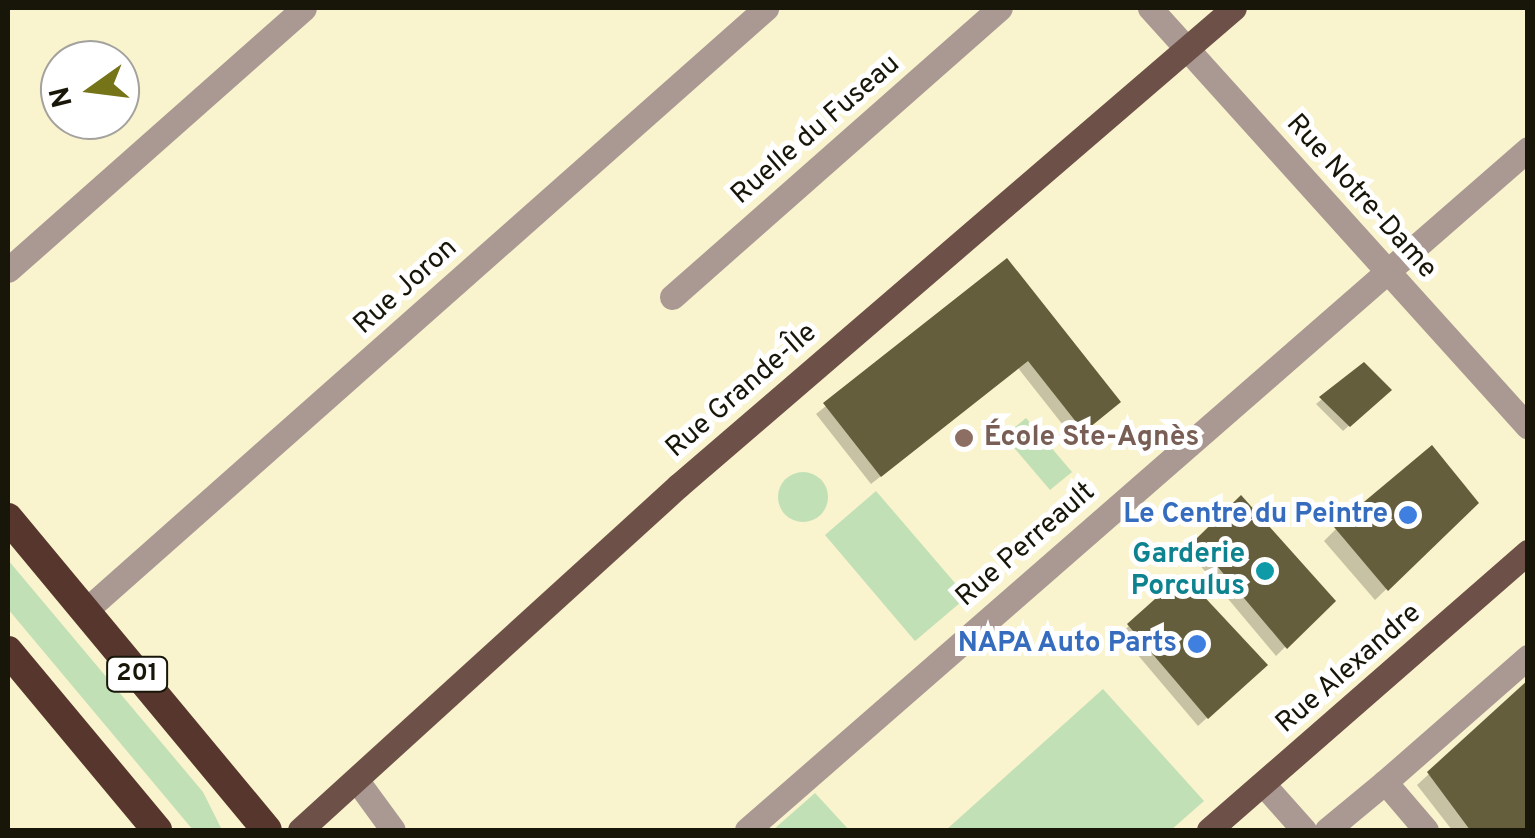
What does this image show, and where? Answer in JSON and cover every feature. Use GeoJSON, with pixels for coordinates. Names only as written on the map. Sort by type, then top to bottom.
{"type":"FeatureCollection","features":[{"type":"Feature","properties":{"kind":"highway","name":"201"},"geometry":{"type":"LineString","coordinates":[[8,518],[267,830]]}},
{"type":"Feature","properties":{"kind":"highway"},"geometry":{"type":"LineString","coordinates":[[8,650],[157,830]]}},
{"type":"Feature","properties":{"kind":"main road","name":"Rue Grande-Île"},"geometry":{"type":"LineString","coordinates":[[300,830],[358,782],[678,486],[1234,8]]}},
{"type":"Feature","properties":{"kind":"main road","name":"Rue Alexandre"},"geometry":{"type":"LineString","coordinates":[[1209,830],[1528,552]]}},
{"type":"Feature","properties":{"kind":"street"},"geometry":{"type":"LineString","coordinates":[[8,270],[304,8]]}},
{"type":"Feature","properties":{"kind":"street","name":"Rue Joron"},"geometry":{"type":"LineString","coordinates":[[85,612],[766,8]]}},
{"type":"Feature","properties":{"kind":"street","name":"Ruelle du Fuseau"},"geometry":{"type":"LineString","coordinates":[[672,297],[1000,8]]}},
{"type":"Feature","properties":{"kind":"street","name":"Rue Notre-Dame"},"geometry":{"type":"LineString","coordinates":[[1150,8],[1528,427]]}},
{"type":"Feature","properties":{"kind":"street","name":"Rue Perreault"},"geometry":{"type":"LineString","coordinates":[[748,830],[1528,150]]}},
{"type":"Feature","properties":{"kind":"street"},"geometry":{"type":"LineString","coordinates":[[1327,830],[1528,657]]}},
{"type":"Feature","properties":{"kind":"street"},"geometry":{"type":"LineString","coordinates":[[358,782],[392,830]]}},
{"type":"Feature","properties":{"kind":"street"},"geometry":{"type":"LineString","coordinates":[[1385,782],[1426,830]]}},
{"type":"Feature","properties":{"kind":"street"},"geometry":{"type":"LineString","coordinates":[[1263,784],[1304,830]]}},
{"type":"Feature","properties":{"kind":"green space"},"geometry":{"type":"Polygon","coordinates":[[[1026,418],[1072,472],[1050,490],[1004,436],[1026,418]]]}},
{"type":"Feature","properties":{"kind":"green space"},"geometry":{"type":"Polygon","coordinates":[[[803,472],[821,479],[828,497],[821,515],[803,522],[785,515],[778,497],[785,479],[803,472]]]}},
{"type":"Feature","properties":{"kind":"green space"},"geometry":{"type":"Polygon","coordinates":[[[876,491],[967,597],[915,641],[825,535],[876,491]]]}},
{"type":"Feature","properties":{"kind":"green space"},"geometry":{"type":"Polygon","coordinates":[[[8,560],[203,792],[222,830],[193,830],[8,609],[8,560]]]}},
{"type":"Feature","properties":{"kind":"green space"},"geometry":{"type":"Polygon","coordinates":[[[1103,689],[1204,801],[1171,830],[946,830],[1103,689]]]}},
{"type":"Feature","properties":{"kind":"green space"},"geometry":{"type":"Polygon","coordinates":[[[815,793],[849,830],[773,830],[815,793]]]}},
{"type":"Feature","properties":{"kind":"building"},"geometry":{"type":"Polygon","coordinates":[[[1007,258],[1121,402],[1084,432],[1028,361],[881,477],[823,403],[1007,258]]]}},
{"type":"Feature","properties":{"kind":"building"},"geometry":{"type":"Polygon","coordinates":[[[1364,362],[1392,390],[1350,427],[1319,397],[1364,362]]]}},
{"type":"Feature","properties":{"kind":"building","name":"Le Centre du Peintre"},"geometry":{"type":"Polygon","coordinates":[[[1432,445],[1479,503],[1388,591],[1334,527],[1432,445]]]}},
{"type":"Feature","properties":{"kind":"building","name":"Garderie Porculus"},"geometry":{"type":"Polygon","coordinates":[[[1241,495],[1336,601],[1287,649],[1195,540],[1241,495]]]}},
{"type":"Feature","properties":{"kind":"building","name":"NAPA Auto Parts"},"geometry":{"type":"Polygon","coordinates":[[[1183,574],[1268,665],[1208,719],[1127,624],[1183,574]]]}},
{"type":"Feature","properties":{"kind":"building"},"geometry":{"type":"Polygon","coordinates":[[[1528,680],[1528,830],[1470,830],[1427,772],[1528,680]]]}},
{"type":"Feature","properties":{"kind":"place","name":"École Ste-Agnès"},"geometry":{"type":"Point","coordinates":[964,438]}},
{"type":"Feature","properties":{"kind":"place","name":"Le Centre du Peintre"},"geometry":{"type":"Point","coordinates":[1408,515]}},
{"type":"Feature","properties":{"kind":"place","name":"Garderie Porculus"},"geometry":{"type":"Point","coordinates":[1265,571]}},
{"type":"Feature","properties":{"kind":"place","name":"NAPA Auto Parts"},"geometry":{"type":"Point","coordinates":[1197,644]}}]}
